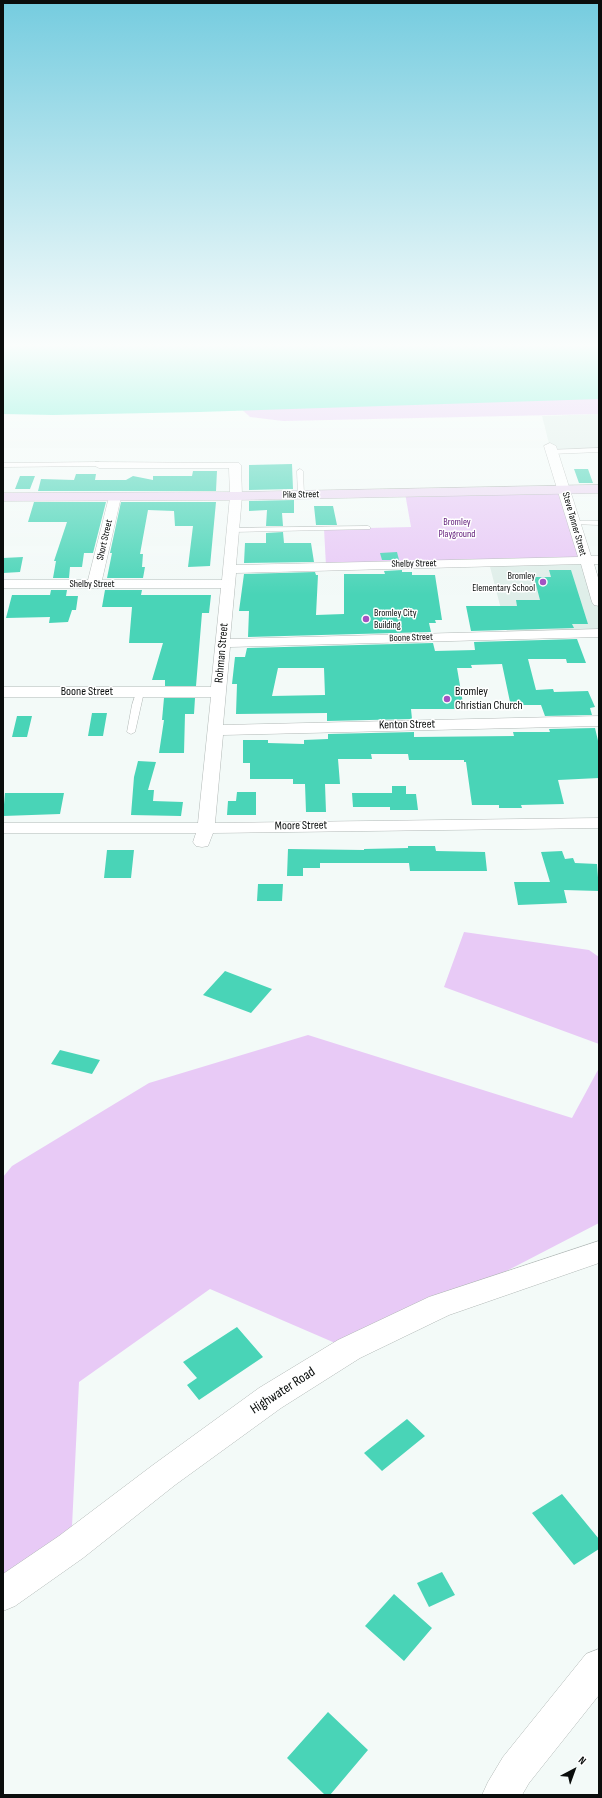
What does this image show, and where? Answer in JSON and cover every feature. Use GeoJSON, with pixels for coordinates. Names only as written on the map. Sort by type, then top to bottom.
{"type":"FeatureCollection","features":[{"type":"Feature","properties":{"kind":"main road","name":"Pike Street"},"geometry":{"type":"LineString","coordinates":[[3,497],[236,496],[599,489]]}},
{"type":"Feature","properties":{"kind":"street","name":"Steve Tanner Street"},"geometry":{"type":"LineString","coordinates":[[550,449],[599,602]]}},
{"type":"Feature","properties":{"kind":"street","name":"Rohman Street"},"geometry":{"type":"LineString","coordinates":[[99,464],[235,465],[236,496],[229,584],[218,692],[216,730],[204,834]]}},
{"type":"Feature","properties":{"kind":"street","name":"Short Street"},"geometry":{"type":"LineString","coordinates":[[94,584],[115,497]]}},
{"type":"Feature","properties":{"kind":"street","name":"Shelby Street"},"geometry":{"type":"LineString","coordinates":[[230,569],[599,560]]}},
{"type":"Feature","properties":{"kind":"street","name":"Shelby Street"},"geometry":{"type":"LineString","coordinates":[[3,584],[229,584]]}},
{"type":"Feature","properties":{"kind":"street","name":"Boone Street"},"geometry":{"type":"LineString","coordinates":[[223,643],[599,633]]}},
{"type":"Feature","properties":{"kind":"street","name":"Boone Street"},"geometry":{"type":"LineString","coordinates":[[3,692],[218,692]]}},
{"type":"Feature","properties":{"kind":"street","name":"Kenton Street"},"geometry":{"type":"LineString","coordinates":[[216,730],[599,720]]}},
{"type":"Feature","properties":{"kind":"street","name":"Moore Street"},"geometry":{"type":"LineString","coordinates":[[3,828],[204,834],[599,823]]}},
{"type":"Feature","properties":{"kind":"street","name":"Highwater Road"},"geometry":{"type":"LineString","coordinates":[[3,1594],[71,1547],[164,1475],[270,1398],[349,1349],[439,1306],[599,1252]]}},
{"type":"Feature","properties":{"kind":"street"},"geometry":{"type":"LineString","coordinates":[[501,1795],[516,1770],[599,1667]]}},
{"type":"Feature","properties":{"kind":"lane"},"geometry":{"type":"LineString","coordinates":[[550,449],[599,450]]}},
{"type":"Feature","properties":{"kind":"lane"},"geometry":{"type":"LineString","coordinates":[[3,465],[99,464]]}},
{"type":"Feature","properties":{"kind":"lane"},"geometry":{"type":"LineString","coordinates":[[300,471],[301,495]]}},
{"type":"Feature","properties":{"kind":"lane"},"geometry":{"type":"LineString","coordinates":[[574,523],[599,523]]}},
{"type":"Feature","properties":{"kind":"lane"},"geometry":{"type":"LineString","coordinates":[[233,530],[368,528]]}},
{"type":"Feature","properties":{"kind":"lane"},"geometry":{"type":"LineString","coordinates":[[131,732],[140,692]]}},
{"type":"Feature","properties":{"kind":"shaded area"},"geometry":{"type":"Polygon","coordinates":[[[545,427],[599,427],[599,450],[551,452],[545,427]]]}},
{"type":"Feature","properties":{"kind":"shaded area","name":"Bromley Elementary School"},"geometry":{"type":"Polygon","coordinates":[[[585,560],[599,602],[599,633],[508,636],[489,563],[585,560]]]}},
{"type":"Feature","properties":{"kind":"green space","name":"Bromley Playground"},"geometry":{"type":"Polygon","coordinates":[[[564,490],[585,560],[326,566],[324,529],[411,527],[405,493],[564,490]]]}},
{"type":"Feature","properties":{"kind":"green space"},"geometry":{"type":"Polygon","coordinates":[[[464,932],[589,950],[599,957],[599,1044],[444,987],[464,932]]]}},
{"type":"Feature","properties":{"kind":"green space"},"geometry":{"type":"Polygon","coordinates":[[[308,1035],[572,1118],[599,1068],[599,1223],[439,1306],[349,1349],[210,1289],[79,1382],[71,1547],[3,1594],[3,1177],[12,1166],[149,1083],[308,1035]]]}},
{"type":"Feature","properties":{"kind":"building"},"geometry":{"type":"Polygon","coordinates":[[[292,464],[293,489],[249,490],[249,465],[292,464]]]}},
{"type":"Feature","properties":{"kind":"building"},"geometry":{"type":"Polygon","coordinates":[[[574,469],[588,469],[593,483],[579,483],[574,469]]]}},
{"type":"Feature","properties":{"kind":"building"},"geometry":{"type":"Polygon","coordinates":[[[193,471],[217,471],[216,491],[38,491],[41,479],[74,480],[76,474],[96,474],[95,480],[126,480],[133,476],[153,480],[153,476],[192,476],[193,471]]]}},
{"type":"Feature","properties":{"kind":"building"},"geometry":{"type":"Polygon","coordinates":[[[20,476],[35,476],[30,489],[15,489],[20,476]]]}},
{"type":"Feature","properties":{"kind":"building"},"geometry":{"type":"Polygon","coordinates":[[[294,500],[294,513],[282,513],[283,526],[266,526],[267,510],[249,511],[249,501],[294,500]]]}},
{"type":"Feature","properties":{"kind":"building"},"geometry":{"type":"Polygon","coordinates":[[[34,502],[106,502],[93,553],[84,553],[82,567],[70,567],[69,578],[53,578],[56,561],[54,561],[67,522],[28,522],[34,502]]]}},
{"type":"Feature","properties":{"kind":"building"},"geometry":{"type":"Polygon","coordinates":[[[121,502],[216,502],[210,566],[188,567],[193,526],[175,526],[174,511],[148,510],[140,554],[143,554],[142,567],[145,567],[143,578],[107,578],[112,553],[110,553],[121,502]]]}},
{"type":"Feature","properties":{"kind":"building"},"geometry":{"type":"Polygon","coordinates":[[[314,506],[333,506],[337,525],[316,525],[314,506]]]}},
{"type":"Feature","properties":{"kind":"building"},"geometry":{"type":"Polygon","coordinates":[[[283,532],[284,543],[311,543],[314,562],[244,563],[245,543],[266,543],[266,533],[283,532]]]}},
{"type":"Feature","properties":{"kind":"building"},"geometry":{"type":"Polygon","coordinates":[[[397,552],[399,560],[382,560],[380,553],[397,552]]]}},
{"type":"Feature","properties":{"kind":"building"},"geometry":{"type":"Polygon","coordinates":[[[23,557],[20,572],[3,573],[3,558],[23,557]]]}},
{"type":"Feature","properties":{"kind":"building"},"geometry":{"type":"Polygon","coordinates":[[[402,570],[402,572],[412,572],[412,575],[435,575],[442,620],[435,620],[436,623],[429,623],[431,632],[248,637],[249,611],[239,611],[244,574],[315,572],[316,575],[318,575],[316,615],[344,614],[344,574],[385,574],[384,571],[402,570]]]}},
{"type":"Feature","properties":{"kind":"building"},"geometry":{"type":"Polygon","coordinates":[[[549,570],[571,570],[588,624],[572,624],[574,628],[471,631],[466,606],[517,606],[516,600],[540,600],[534,577],[551,577],[549,570]]]}},
{"type":"Feature","properties":{"kind":"building"},"geometry":{"type":"Polygon","coordinates":[[[51,590],[67,590],[66,596],[78,596],[76,610],[72,610],[68,622],[49,623],[50,617],[6,618],[12,595],[50,595],[51,590]]]}},
{"type":"Feature","properties":{"kind":"building"},"geometry":{"type":"Polygon","coordinates":[[[105,590],[142,590],[141,595],[211,595],[209,613],[202,613],[196,686],[165,686],[165,680],[152,680],[163,643],[129,643],[132,607],[102,607],[105,590]]]}},
{"type":"Feature","properties":{"kind":"building"},"geometry":{"type":"Polygon","coordinates":[[[577,639],[586,663],[567,663],[566,659],[528,659],[536,690],[553,689],[554,692],[588,691],[595,707],[590,708],[592,715],[545,716],[541,705],[517,705],[516,702],[510,702],[502,664],[471,665],[472,668],[457,668],[464,709],[411,709],[412,719],[327,721],[327,713],[236,714],[237,684],[232,684],[235,657],[245,657],[247,648],[433,643],[435,651],[475,650],[474,642],[577,639]],[[278,668],[272,696],[325,695],[324,668],[278,668]]]}},
{"type":"Feature","properties":{"kind":"building"},"geometry":{"type":"Polygon","coordinates":[[[164,698],[195,698],[194,714],[185,714],[184,753],[159,753],[164,720],[162,720],[164,698]]]}},
{"type":"Feature","properties":{"kind":"building"},"geometry":{"type":"Polygon","coordinates":[[[92,713],[107,713],[103,736],[88,736],[92,713]]]}},
{"type":"Feature","properties":{"kind":"building"},"geometry":{"type":"Polygon","coordinates":[[[17,716],[32,716],[27,737],[12,737],[17,716]]]}},
{"type":"Feature","properties":{"kind":"building"},"geometry":{"type":"Polygon","coordinates":[[[595,728],[599,745],[599,778],[558,780],[564,804],[521,805],[522,808],[499,808],[499,805],[472,805],[466,762],[464,762],[464,760],[409,760],[408,754],[371,754],[372,759],[338,759],[340,784],[325,784],[326,812],[306,812],[305,784],[293,784],[293,779],[250,779],[250,763],[243,763],[243,740],[268,740],[268,743],[304,744],[304,740],[328,739],[328,734],[414,732],[414,737],[514,736],[513,732],[550,732],[549,729],[595,728]]]}},
{"type":"Feature","properties":{"kind":"building"},"geometry":{"type":"Polygon","coordinates":[[[138,761],[156,762],[148,790],[154,790],[153,801],[183,802],[181,816],[131,815],[134,777],[138,761]]]}},
{"type":"Feature","properties":{"kind":"building"},"geometry":{"type":"Polygon","coordinates":[[[392,786],[406,786],[406,794],[416,794],[418,810],[390,810],[390,807],[353,807],[352,793],[392,793],[392,786]]]}},
{"type":"Feature","properties":{"kind":"building"},"geometry":{"type":"Polygon","coordinates":[[[237,792],[256,792],[256,815],[227,815],[228,801],[236,801],[237,792]]]}},
{"type":"Feature","properties":{"kind":"building"},"geometry":{"type":"Polygon","coordinates":[[[5,793],[64,793],[60,814],[3,816],[5,793]]]}},
{"type":"Feature","properties":{"kind":"building"},"geometry":{"type":"Polygon","coordinates":[[[408,846],[435,846],[436,851],[485,852],[487,871],[410,871],[409,863],[320,863],[320,868],[303,868],[303,876],[287,876],[288,849],[364,850],[408,848],[408,846]]]}},
{"type":"Feature","properties":{"kind":"building"},"geometry":{"type":"Polygon","coordinates":[[[107,850],[134,850],[131,878],[104,878],[107,850]]]}},
{"type":"Feature","properties":{"kind":"building"},"geometry":{"type":"Polygon","coordinates":[[[562,851],[565,859],[573,858],[575,863],[597,864],[599,891],[564,890],[567,903],[518,905],[514,882],[550,882],[541,852],[562,851]]]}},
{"type":"Feature","properties":{"kind":"building"},"geometry":{"type":"Polygon","coordinates":[[[258,884],[283,884],[282,901],[257,901],[258,884]]]}},
{"type":"Feature","properties":{"kind":"building"},"geometry":{"type":"Polygon","coordinates":[[[225,971],[272,989],[251,1013],[203,995],[225,971]]]}},
{"type":"Feature","properties":{"kind":"building"},"geometry":{"type":"Polygon","coordinates":[[[60,1050],[100,1060],[92,1074],[51,1064],[60,1050]]]}},
{"type":"Feature","properties":{"kind":"building"},"geometry":{"type":"Polygon","coordinates":[[[237,1327],[263,1357],[199,1400],[187,1385],[197,1378],[183,1362],[237,1327]]]}},
{"type":"Feature","properties":{"kind":"building"},"geometry":{"type":"Polygon","coordinates":[[[407,1419],[425,1436],[382,1471],[364,1453],[407,1419]]]}},
{"type":"Feature","properties":{"kind":"building"},"geometry":{"type":"Polygon","coordinates":[[[562,1494],[599,1539],[599,1549],[574,1565],[532,1513],[562,1494]]]}},
{"type":"Feature","properties":{"kind":"building"},"geometry":{"type":"Polygon","coordinates":[[[442,1572],[455,1595],[429,1607],[417,1583],[442,1572]]]}},
{"type":"Feature","properties":{"kind":"building"},"geometry":{"type":"Polygon","coordinates":[[[394,1594],[432,1628],[404,1661],[365,1626],[394,1594]]]}},
{"type":"Feature","properties":{"kind":"building"},"geometry":{"type":"Polygon","coordinates":[[[328,1712],[368,1750],[330,1795],[325,1795],[287,1758],[328,1712]]]}},
{"type":"Feature","properties":{"kind":"place","name":"Bromley Elementary School"},"geometry":{"type":"Point","coordinates":[543,582]}},
{"type":"Feature","properties":{"kind":"place","name":"Bromley City Building"},"geometry":{"type":"Point","coordinates":[366,619]}},
{"type":"Feature","properties":{"kind":"place","name":"Bromley Christian Church"},"geometry":{"type":"Point","coordinates":[447,699]}}]}
